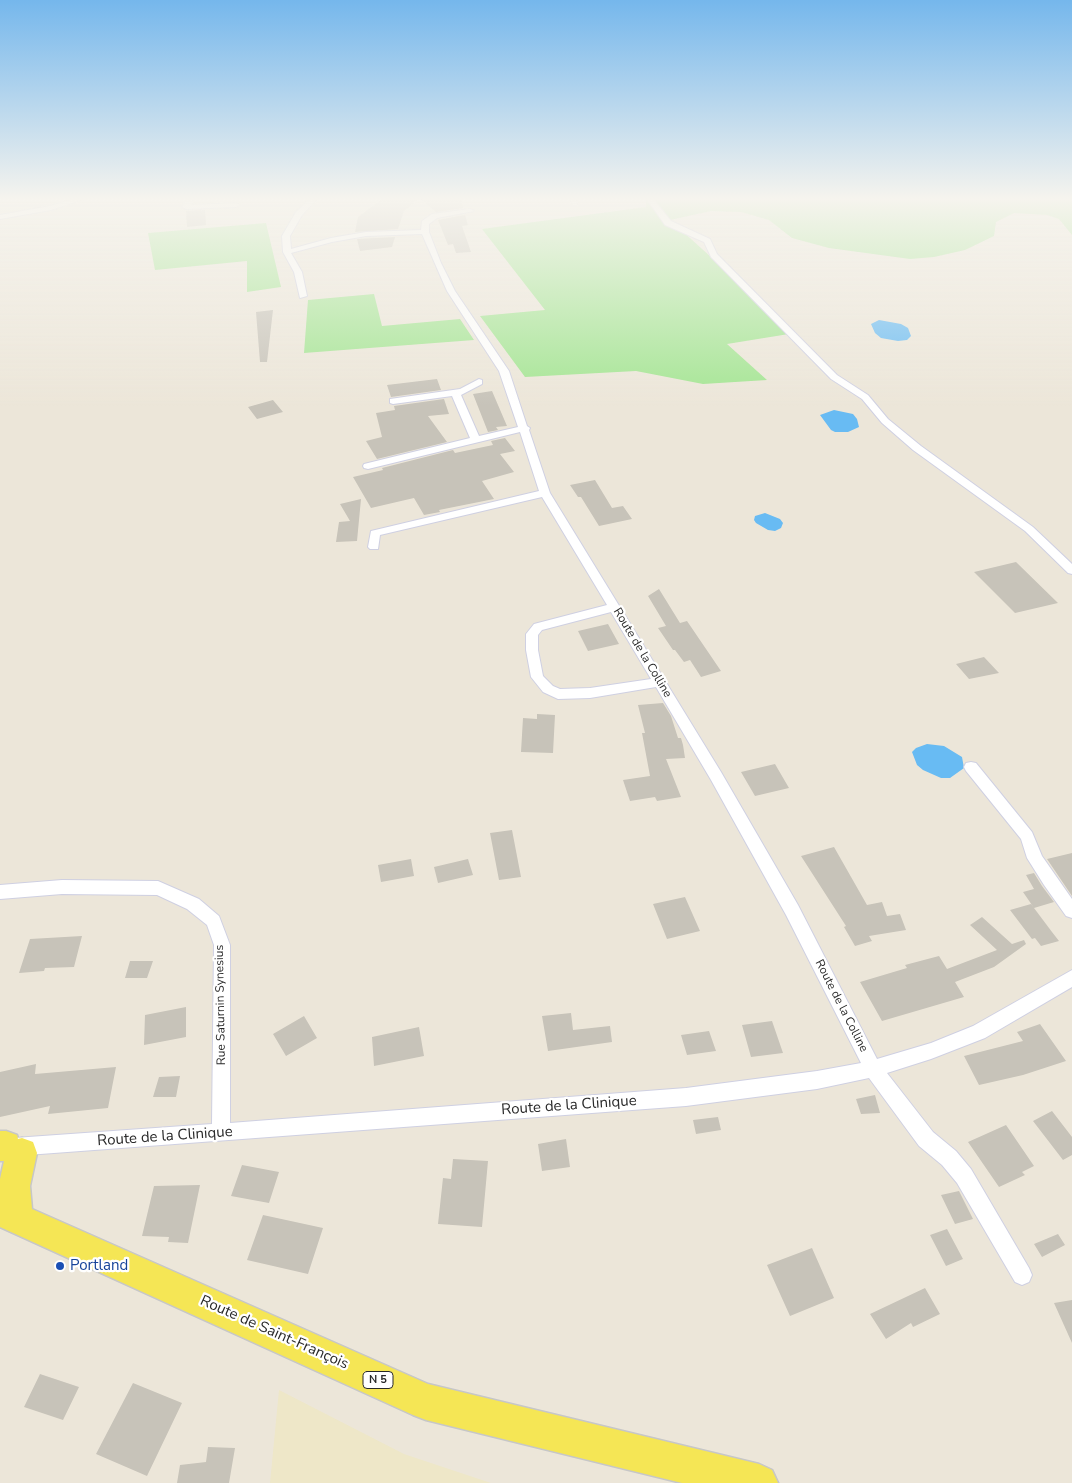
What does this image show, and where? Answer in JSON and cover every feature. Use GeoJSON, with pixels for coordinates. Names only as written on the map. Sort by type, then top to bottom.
{"type":"FeatureCollection","features":[{"type":"Feature","properties":{"kind":"main road"},"geometry":{"type":"LineString","coordinates":[[8,1214],[14,1186],[12,1150]]}},
{"type":"Feature","properties":{"kind":"main road","name":"Route de Saint-François"},"geometry":{"type":"LineString","coordinates":[[8,1214],[426,1402],[759,1483]]}},
{"type":"Feature","properties":{"kind":"street"},"geometry":{"type":"LineString","coordinates":[[296,268],[303,296]]}},
{"type":"Feature","properties":{"kind":"street","name":"Route de la Colline"},"geometry":{"type":"LineString","coordinates":[[440,268],[451,291],[504,371],[545,493],[716,776],[792,910],[872,1070],[926,1139],[948,1158],[964,1176],[981,1202],[1022,1275]]}},
{"type":"Feature","properties":{"kind":"street"},"geometry":{"type":"LineString","coordinates":[[727,268],[834,377],[865,397],[885,421],[917,448],[1028,529],[1072,570]]}},
{"type":"Feature","properties":{"kind":"street"},"geometry":{"type":"LineString","coordinates":[[393,401],[462,392],[478,382]]}},
{"type":"Feature","properties":{"kind":"street"},"geometry":{"type":"LineString","coordinates":[[455,393],[476,440]]}},
{"type":"Feature","properties":{"kind":"street"},"geometry":{"type":"LineString","coordinates":[[368,466],[524,428]]}},
{"type":"Feature","properties":{"kind":"street"},"geometry":{"type":"LineString","coordinates":[[374,547],[375,533],[545,493]]}},
{"type":"Feature","properties":{"kind":"street"},"geometry":{"type":"LineString","coordinates":[[614,607],[538,627],[532,634],[532,650],[537,677],[548,689],[558,694],[590,693],[659,682]]}},
{"type":"Feature","properties":{"kind":"street"},"geometry":{"type":"LineString","coordinates":[[971,767],[1027,836],[1036,858],[1049,880],[1072,910]]}},
{"type":"Feature","properties":{"kind":"street","name":"Rue Saturnin Synesius"},"geometry":{"type":"LineString","coordinates":[[0,892],[62,887],[158,888],[193,904],[212,921],[222,945],[221,1133]]}},
{"type":"Feature","properties":{"kind":"street","name":"Route de la Clinique"},"geometry":{"type":"LineString","coordinates":[[12,1150],[741,1092],[872,1070],[931,1051],[979,1032],[1072,978]]}},
{"type":"Feature","properties":{"kind":"shaded area"},"geometry":{"type":"Polygon","coordinates":[[[279,1390],[404,1454],[491,1483],[270,1483],[279,1390]]]}},
{"type":"Feature","properties":{"kind":"green space"},"geometry":{"type":"Polygon","coordinates":[[[155,268],[173,268],[155,270],[155,268]]]}},
{"type":"Feature","properties":{"kind":"green space"},"geometry":{"type":"Polygon","coordinates":[[[247,268],[277,268],[281,287],[247,292],[247,268]]]}},
{"type":"Feature","properties":{"kind":"green space"},"geometry":{"type":"Polygon","coordinates":[[[512,268],[723,268],[795,333],[727,344],[767,380],[703,384],[636,371],[525,377],[480,316],[545,310],[512,268]]]}},
{"type":"Feature","properties":{"kind":"green space"},"geometry":{"type":"Polygon","coordinates":[[[374,294],[382,326],[460,319],[474,340],[304,353],[308,300],[374,294]]]}},
{"type":"Feature","properties":{"kind":"water"},"geometry":{"type":"Polygon","coordinates":[[[879,320],[901,324],[908,328],[911,336],[907,340],[898,341],[881,338],[875,333],[871,324],[879,320]]]}},
{"type":"Feature","properties":{"kind":"water"},"geometry":{"type":"Polygon","coordinates":[[[834,410],[853,414],[857,419],[859,427],[848,432],[835,432],[831,430],[820,415],[834,410]]]}},
{"type":"Feature","properties":{"kind":"water"},"geometry":{"type":"Polygon","coordinates":[[[765,513],[780,519],[783,523],[781,528],[775,531],[768,530],[756,523],[754,520],[755,516],[765,513]]]}},
{"type":"Feature","properties":{"kind":"water"},"geometry":{"type":"Polygon","coordinates":[[[927,744],[944,746],[962,757],[964,768],[950,778],[941,778],[923,770],[917,765],[912,752],[916,748],[927,744]]]}},
{"type":"Feature","properties":{"kind":"building"},"geometry":{"type":"Polygon","coordinates":[[[273,310],[267,362],[260,362],[256,312],[273,310]]]}},
{"type":"Feature","properties":{"kind":"building"},"geometry":{"type":"Polygon","coordinates":[[[437,379],[441,390],[391,397],[387,385],[437,379]]]}},
{"type":"Feature","properties":{"kind":"building"},"geometry":{"type":"Polygon","coordinates":[[[492,391],[507,426],[496,427],[498,430],[488,432],[473,394],[492,391]]]}},
{"type":"Feature","properties":{"kind":"building"},"geometry":{"type":"Polygon","coordinates":[[[444,399],[449,414],[428,416],[447,442],[377,459],[366,441],[382,437],[376,413],[395,410],[394,406],[444,399]]]}},
{"type":"Feature","properties":{"kind":"building"},"geometry":{"type":"Polygon","coordinates":[[[273,400],[283,412],[257,419],[248,407],[273,400]]]}},
{"type":"Feature","properties":{"kind":"building"},"geometry":{"type":"Polygon","coordinates":[[[505,438],[515,451],[500,454],[514,472],[482,481],[494,499],[439,510],[440,512],[424,515],[414,498],[371,508],[353,477],[453,450],[455,453],[493,445],[491,441],[505,438]]]}},
{"type":"Feature","properties":{"kind":"building"},"geometry":{"type":"Polygon","coordinates":[[[595,480],[612,508],[623,506],[632,519],[599,526],[581,497],[578,497],[570,485],[595,480]]]}},
{"type":"Feature","properties":{"kind":"building"},"geometry":{"type":"Polygon","coordinates":[[[361,499],[357,541],[336,542],[339,522],[350,521],[340,504],[361,499]]]}},
{"type":"Feature","properties":{"kind":"building"},"geometry":{"type":"Polygon","coordinates":[[[1016,562],[1058,603],[1015,613],[974,572],[1016,562]]]}},
{"type":"Feature","properties":{"kind":"building"},"geometry":{"type":"Polygon","coordinates":[[[659,589],[680,623],[687,621],[721,671],[701,677],[690,660],[684,662],[673,650],[658,628],[666,626],[648,596],[659,589]]]}},
{"type":"Feature","properties":{"kind":"building"},"geometry":{"type":"Polygon","coordinates":[[[608,624],[619,644],[588,651],[578,631],[608,624]]]}},
{"type":"Feature","properties":{"kind":"building"},"geometry":{"type":"Polygon","coordinates":[[[984,657],[999,673],[969,679],[956,664],[984,657]]]}},
{"type":"Feature","properties":{"kind":"building"},"geometry":{"type":"Polygon","coordinates":[[[663,703],[671,716],[678,738],[681,738],[683,745],[685,758],[666,759],[681,797],[657,801],[655,797],[630,801],[623,780],[650,776],[642,733],[645,733],[638,705],[663,703]]]}},
{"type":"Feature","properties":{"kind":"building"},"geometry":{"type":"Polygon","coordinates":[[[537,714],[555,715],[553,753],[521,752],[523,718],[537,719],[537,714]]]}},
{"type":"Feature","properties":{"kind":"building"},"geometry":{"type":"Polygon","coordinates":[[[775,764],[789,788],[755,796],[741,772],[775,764]]]}},
{"type":"Feature","properties":{"kind":"building"},"geometry":{"type":"Polygon","coordinates":[[[512,830],[521,877],[499,880],[490,833],[512,830]]]}},
{"type":"Feature","properties":{"kind":"building"},"geometry":{"type":"Polygon","coordinates":[[[834,847],[867,905],[882,902],[887,916],[900,914],[906,930],[869,936],[872,941],[855,946],[844,927],[846,926],[801,856],[834,847]]]}},
{"type":"Feature","properties":{"kind":"building"},"geometry":{"type":"Polygon","coordinates":[[[1072,853],[1072,896],[1047,859],[1072,853]]]}},
{"type":"Feature","properties":{"kind":"building"},"geometry":{"type":"Polygon","coordinates":[[[411,859],[414,876],[381,882],[378,865],[411,859]]]}},
{"type":"Feature","properties":{"kind":"building"},"geometry":{"type":"Polygon","coordinates":[[[468,859],[473,875],[438,883],[434,867],[468,859]]]}},
{"type":"Feature","properties":{"kind":"building"},"geometry":{"type":"Polygon","coordinates":[[[1034,873],[1054,902],[1034,908],[1023,892],[1034,889],[1026,875],[1034,873]]]}},
{"type":"Feature","properties":{"kind":"building"},"geometry":{"type":"Polygon","coordinates":[[[685,897],[700,931],[667,939],[653,904],[685,897]]]}},
{"type":"Feature","properties":{"kind":"building"},"geometry":{"type":"Polygon","coordinates":[[[1031,904],[1059,941],[1041,946],[1035,938],[1032,939],[1010,910],[1031,904]]]}},
{"type":"Feature","properties":{"kind":"building"},"geometry":{"type":"Polygon","coordinates":[[[982,917],[1012,944],[1024,940],[1026,944],[994,967],[955,982],[964,997],[882,1021],[860,982],[907,968],[905,965],[939,956],[947,969],[997,950],[970,925],[982,917]]]}},
{"type":"Feature","properties":{"kind":"building"},"geometry":{"type":"Polygon","coordinates":[[[82,936],[74,967],[45,968],[44,971],[19,973],[30,939],[82,936]]]}},
{"type":"Feature","properties":{"kind":"building"},"geometry":{"type":"Polygon","coordinates":[[[130,961],[153,961],[147,978],[125,978],[130,961]]]}},
{"type":"Feature","properties":{"kind":"building"},"geometry":{"type":"Polygon","coordinates":[[[186,1007],[186,1037],[144,1045],[145,1015],[186,1007]]]}},
{"type":"Feature","properties":{"kind":"building"},"geometry":{"type":"Polygon","coordinates":[[[571,1013],[573,1030],[610,1026],[612,1042],[548,1051],[542,1016],[571,1013]]]}},
{"type":"Feature","properties":{"kind":"building"},"geometry":{"type":"Polygon","coordinates":[[[304,1016],[317,1038],[286,1056],[273,1034],[304,1016]]]}},
{"type":"Feature","properties":{"kind":"building"},"geometry":{"type":"Polygon","coordinates":[[[772,1021],[783,1053],[751,1057],[742,1025],[772,1021]]]}},
{"type":"Feature","properties":{"kind":"building"},"geometry":{"type":"Polygon","coordinates":[[[1040,1024],[1066,1061],[1023,1075],[979,1085],[964,1056],[1023,1041],[1017,1032],[1040,1024]]]}},
{"type":"Feature","properties":{"kind":"building"},"geometry":{"type":"Polygon","coordinates":[[[419,1027],[424,1056],[374,1066],[372,1037],[419,1027]]]}},
{"type":"Feature","properties":{"kind":"building"},"geometry":{"type":"Polygon","coordinates":[[[709,1031],[716,1051],[687,1055],[681,1035],[709,1031]]]}},
{"type":"Feature","properties":{"kind":"building"},"geometry":{"type":"Polygon","coordinates":[[[36,1064],[35,1074],[116,1067],[108,1108],[48,1114],[50,1106],[0,1117],[0,1072],[36,1064]]]}},
{"type":"Feature","properties":{"kind":"building"},"geometry":{"type":"Polygon","coordinates":[[[180,1076],[176,1097],[153,1097],[159,1077],[180,1076]]]}},
{"type":"Feature","properties":{"kind":"building"},"geometry":{"type":"Polygon","coordinates":[[[875,1095],[880,1113],[861,1114],[856,1099],[875,1095]]]}},
{"type":"Feature","properties":{"kind":"building"},"geometry":{"type":"Polygon","coordinates":[[[1052,1111],[1072,1137],[1072,1155],[1063,1160],[1033,1121],[1052,1111]]]}},
{"type":"Feature","properties":{"kind":"building"},"geometry":{"type":"Polygon","coordinates":[[[718,1117],[721,1130],[696,1134],[693,1120],[718,1117]]]}},
{"type":"Feature","properties":{"kind":"building"},"geometry":{"type":"Polygon","coordinates":[[[1006,1125],[1034,1166],[1022,1172],[1025,1175],[999,1187],[968,1142],[1006,1125]]]}},
{"type":"Feature","properties":{"kind":"building"},"geometry":{"type":"Polygon","coordinates":[[[566,1139],[570,1167],[542,1171],[538,1144],[566,1139]]]}},
{"type":"Feature","properties":{"kind":"building"},"geometry":{"type":"Polygon","coordinates":[[[453,1159],[488,1161],[482,1227],[438,1224],[443,1178],[451,1179],[453,1159]]]}},
{"type":"Feature","properties":{"kind":"building"},"geometry":{"type":"Polygon","coordinates":[[[242,1165],[279,1172],[269,1203],[231,1196],[242,1165]]]}},
{"type":"Feature","properties":{"kind":"building"},"geometry":{"type":"Polygon","coordinates":[[[200,1185],[188,1243],[168,1242],[169,1237],[142,1236],[154,1186],[200,1185]]]}},
{"type":"Feature","properties":{"kind":"building"},"geometry":{"type":"Polygon","coordinates":[[[959,1191],[973,1219],[955,1224],[941,1195],[959,1191]]]}},
{"type":"Feature","properties":{"kind":"building"},"geometry":{"type":"Polygon","coordinates":[[[263,1215],[323,1228],[308,1274],[247,1260],[263,1215]]]}},
{"type":"Feature","properties":{"kind":"building"},"geometry":{"type":"Polygon","coordinates":[[[947,1229],[963,1259],[946,1266],[930,1235],[947,1229]]]}},
{"type":"Feature","properties":{"kind":"building"},"geometry":{"type":"Polygon","coordinates":[[[1058,1234],[1065,1245],[1042,1257],[1034,1244],[1058,1234]]]}},
{"type":"Feature","properties":{"kind":"building"},"geometry":{"type":"Polygon","coordinates":[[[812,1248],[834,1298],[790,1316],[767,1265],[812,1248]]]}},
{"type":"Feature","properties":{"kind":"building"},"geometry":{"type":"Polygon","coordinates":[[[925,1288],[940,1314],[913,1327],[911,1323],[886,1339],[870,1314],[925,1288]]]}},
{"type":"Feature","properties":{"kind":"building"},"geometry":{"type":"Polygon","coordinates":[[[1072,1300],[1072,1343],[1054,1303],[1072,1300]]]}},
{"type":"Feature","properties":{"kind":"building"},"geometry":{"type":"Polygon","coordinates":[[[40,1374],[79,1387],[63,1420],[24,1407],[40,1374]]]}},
{"type":"Feature","properties":{"kind":"building"},"geometry":{"type":"Polygon","coordinates":[[[133,1383],[182,1403],[147,1476],[96,1454],[133,1383]]]}},
{"type":"Feature","properties":{"kind":"building"},"geometry":{"type":"Polygon","coordinates":[[[208,1447],[235,1448],[229,1483],[177,1483],[180,1465],[206,1462],[208,1447]]]}},
{"type":"Feature","properties":{"kind":"place","name":"Portland"},"geometry":{"type":"Point","coordinates":[60,1266]}}]}
